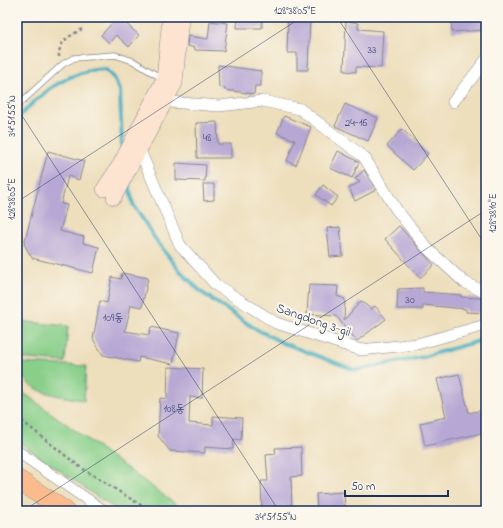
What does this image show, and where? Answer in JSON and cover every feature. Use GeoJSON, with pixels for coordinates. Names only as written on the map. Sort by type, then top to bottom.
{"type":"FeatureCollection","features":[{"type":"Feature","properties":{"kind":"highway"},"geometry":{"type":"LineString","coordinates":[[17,479],[65,511]]}},
{"type":"Feature","properties":{"kind":"highway"},"geometry":{"type":"LineString","coordinates":[[17,493],[42,511]]}},
{"type":"Feature","properties":{"kind":"street"},"geometry":{"type":"LineString","coordinates":[[169,81],[170,17]]}},
{"type":"Feature","properties":{"kind":"street"},"geometry":{"type":"LineString","coordinates":[[125,166],[123,181],[109,193],[125,166],[169,81],[181,17]]}},
{"type":"Feature","properties":{"kind":"street"},"geometry":{"type":"LineString","coordinates":[[453,102],[486,60]]}},
{"type":"Feature","properties":{"kind":"street"},"geometry":{"type":"LineString","coordinates":[[133,150],[135,134],[159,101]]}},
{"type":"Feature","properties":{"kind":"street"},"geometry":{"type":"LineString","coordinates":[[159,101],[219,106],[263,101],[300,109],[364,157],[396,209],[427,248],[464,282],[486,293]]}},
{"type":"Feature","properties":{"kind":"street","name":"Sangdong 3-gil"},"geometry":{"type":"LineString","coordinates":[[133,150],[180,245],[216,285],[276,323],[361,350],[417,344],[486,325]]}},
{"type":"Feature","properties":{"kind":"street"},"geometry":{"type":"LineString","coordinates":[[17,451],[104,511]]}},
{"type":"Feature","properties":{"kind":"lane"},"geometry":{"type":"LineString","coordinates":[[17,106],[62,64],[74,58],[115,55],[133,61],[169,81]]}},
{"type":"Feature","properties":{"kind":"path"},"geometry":{"type":"LineString","coordinates":[[62,64],[59,60],[58,51],[61,44],[67,38],[82,29]]}},
{"type":"Feature","properties":{"kind":"path"},"geometry":{"type":"LineString","coordinates":[[17,417],[80,467],[150,511]]}},
{"type":"Feature","properties":{"kind":"green space"},"geometry":{"type":"Polygon","coordinates":[[[17,321],[68,326],[65,362],[17,358],[17,321]]]}},
{"type":"Feature","properties":{"kind":"green space"},"geometry":{"type":"Polygon","coordinates":[[[21,363],[86,366],[84,401],[50,394],[33,387],[27,382],[23,375],[21,363]]]}},
{"type":"Feature","properties":{"kind":"green space"},"geometry":{"type":"Polygon","coordinates":[[[17,388],[186,511],[118,511],[17,441],[17,388]]]}},
{"type":"Feature","properties":{"kind":"building"},"geometry":{"type":"Polygon","coordinates":[[[118,17],[139,35],[129,47],[116,35],[109,43],[101,35],[118,17]]]}},
{"type":"Feature","properties":{"kind":"building"},"geometry":{"type":"Polygon","coordinates":[[[238,17],[262,17],[262,28],[237,28],[238,17]]]}},
{"type":"Feature","properties":{"kind":"building"},"geometry":{"type":"Polygon","coordinates":[[[288,17],[310,17],[308,70],[297,70],[297,53],[287,53],[288,17]]]}},
{"type":"Feature","properties":{"kind":"building"},"geometry":{"type":"Polygon","coordinates":[[[484,17],[485,30],[452,32],[451,18],[484,17]]]}},
{"type":"Feature","properties":{"kind":"building"},"geometry":{"type":"Polygon","coordinates":[[[210,21],[228,23],[224,51],[195,50],[195,48],[187,46],[188,36],[208,39],[210,21]]]}},
{"type":"Feature","properties":{"kind":"building"},"geometry":{"type":"Polygon","coordinates":[[[346,21],[358,23],[358,29],[383,31],[381,68],[356,67],[356,72],[344,71],[346,21]]]}},
{"type":"Feature","properties":{"kind":"building"},"geometry":{"type":"Polygon","coordinates":[[[218,65],[261,71],[261,86],[255,86],[254,94],[225,90],[224,88],[219,87],[218,65]]]}},
{"type":"Feature","properties":{"kind":"building"},"geometry":{"type":"Polygon","coordinates":[[[345,104],[378,118],[368,141],[335,126],[345,104]]]}},
{"type":"Feature","properties":{"kind":"building"},"geometry":{"type":"Polygon","coordinates":[[[284,116],[311,127],[296,165],[287,161],[295,140],[277,133],[284,116]]]}},
{"type":"Feature","properties":{"kind":"building"},"geometry":{"type":"Polygon","coordinates":[[[217,122],[218,144],[231,144],[231,158],[197,158],[196,123],[217,122]]]}},
{"type":"Feature","properties":{"kind":"building"},"geometry":{"type":"Polygon","coordinates":[[[402,129],[428,154],[413,170],[387,146],[402,129]]]}},
{"type":"Feature","properties":{"kind":"building"},"geometry":{"type":"Polygon","coordinates":[[[48,151],[84,161],[79,180],[68,176],[61,204],[67,205],[60,231],[84,237],[83,243],[99,247],[93,273],[32,258],[24,244],[48,151]]]}},
{"type":"Feature","properties":{"kind":"building"},"geometry":{"type":"Polygon","coordinates":[[[338,151],[359,162],[352,178],[330,168],[338,151]]]}},
{"type":"Feature","properties":{"kind":"building"},"geometry":{"type":"Polygon","coordinates":[[[176,163],[206,165],[205,181],[176,180],[176,163]]]}},
{"type":"Feature","properties":{"kind":"building"},"geometry":{"type":"Polygon","coordinates":[[[364,170],[376,190],[355,201],[349,188],[360,182],[355,179],[364,170]]]}},
{"type":"Feature","properties":{"kind":"building"},"geometry":{"type":"Polygon","coordinates":[[[203,184],[214,184],[214,200],[204,201],[203,184]]]}},
{"type":"Feature","properties":{"kind":"building"},"geometry":{"type":"Polygon","coordinates":[[[323,185],[338,197],[331,206],[316,195],[323,185]]]}},
{"type":"Feature","properties":{"kind":"building"},"geometry":{"type":"Polygon","coordinates":[[[399,226],[434,265],[420,278],[385,239],[399,226]]]}},
{"type":"Feature","properties":{"kind":"building"},"geometry":{"type":"Polygon","coordinates":[[[340,227],[343,256],[330,257],[327,228],[340,227]]]}},
{"type":"Feature","properties":{"kind":"building"},"geometry":{"type":"Polygon","coordinates":[[[122,273],[148,278],[142,307],[131,305],[125,331],[149,335],[151,327],[179,333],[173,364],[139,357],[138,362],[103,355],[93,339],[100,301],[107,303],[112,277],[121,279],[122,273]]]}},
{"type":"Feature","properties":{"kind":"building"},"geometry":{"type":"Polygon","coordinates":[[[309,285],[338,286],[337,296],[345,299],[344,320],[361,301],[371,309],[375,306],[386,319],[357,341],[336,316],[307,314],[309,285]]]}},
{"type":"Feature","properties":{"kind":"building"},"geometry":{"type":"Polygon","coordinates":[[[423,288],[423,292],[461,295],[461,297],[480,298],[486,300],[486,313],[466,312],[466,309],[423,305],[423,309],[397,309],[398,289],[423,288]]]}},
{"type":"Feature","properties":{"kind":"building"},"geometry":{"type":"Polygon","coordinates":[[[168,367],[203,369],[202,398],[190,397],[189,423],[213,425],[213,416],[242,418],[241,440],[234,439],[233,449],[205,447],[205,453],[170,451],[158,436],[160,398],[167,399],[168,367]]]}},
{"type":"Feature","properties":{"kind":"building"},"geometry":{"type":"Polygon","coordinates":[[[459,374],[469,413],[486,409],[486,432],[425,446],[420,423],[446,417],[437,379],[459,374]]]}},
{"type":"Feature","properties":{"kind":"building"},"geometry":{"type":"Polygon","coordinates":[[[301,447],[302,476],[291,477],[292,511],[262,511],[261,481],[268,481],[266,455],[276,454],[275,448],[301,447]]]}},
{"type":"Feature","properties":{"kind":"building"},"geometry":{"type":"Polygon","coordinates":[[[344,492],[345,511],[317,511],[316,494],[344,492]]]}},
{"type":"Feature","properties":{"kind":"waterway"},"geometry":{"type":"LineString","coordinates":[[17,119],[36,100],[67,78],[92,70],[105,69],[114,78],[120,90],[122,148]]}},
{"type":"Feature","properties":{"kind":"waterway"},"geometry":{"type":"LineString","coordinates":[[128,181],[133,204],[156,240],[179,270],[201,292],[254,328],[283,343],[355,370],[423,357],[486,339]]}}]}
